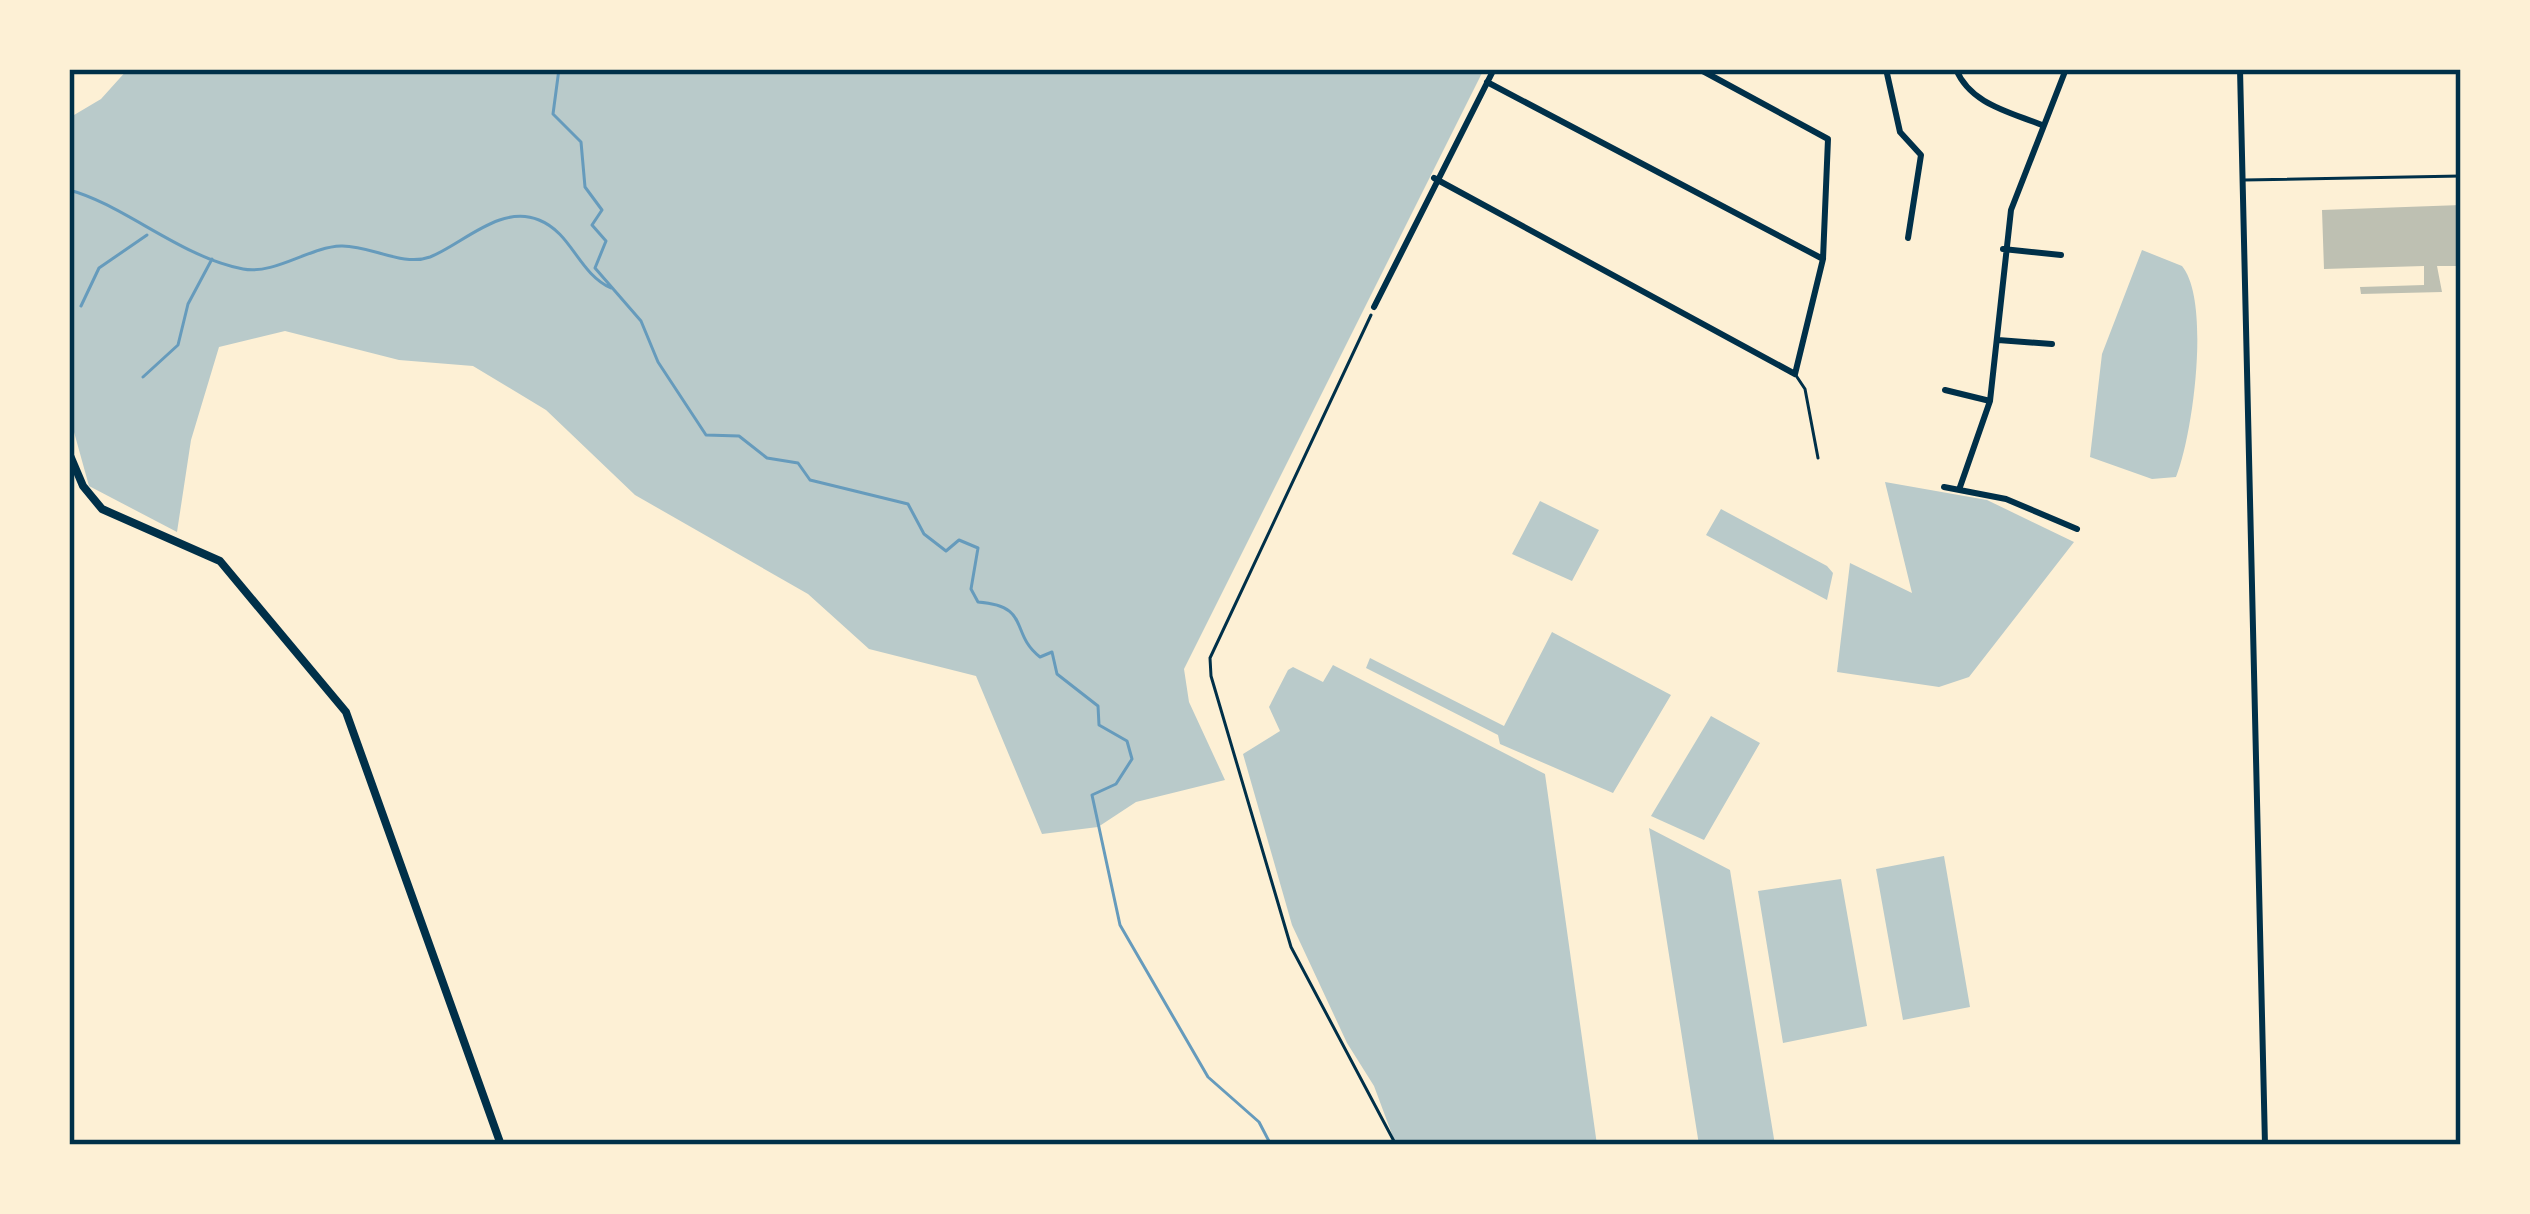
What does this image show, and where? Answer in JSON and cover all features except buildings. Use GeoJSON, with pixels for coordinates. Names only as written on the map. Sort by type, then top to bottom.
{"type":"FeatureCollection","features":[{"type":"Feature","properties":{"kind":"street"},"geometry":{"type":"LineString","coordinates":[[1374,307],[1434,178],[1494,69]]}},
{"type":"Feature","properties":{"kind":"street"},"geometry":{"type":"LineString","coordinates":[[1434,178],[1795,374],[1823,259],[1828,139],[1699,69]]}},
{"type":"Feature","properties":{"kind":"street"},"geometry":{"type":"LineString","coordinates":[[1886,69],[1900,132],[1922,155],[1908,238]]}},
{"type":"Feature","properties":{"kind":"street"},"geometry":{"type":"LineString","coordinates":[[1956,69],[1970,92],[2042,124]]}},
{"type":"Feature","properties":{"kind":"street"},"geometry":{"type":"LineString","coordinates":[[1960,487],[1990,400],[2002,249],[2042,124],[2066,69]]}},
{"type":"Feature","properties":{"kind":"street"},"geometry":{"type":"LineString","coordinates":[[2240,69],[2265,1145]]}},
{"type":"Feature","properties":{"kind":"street"},"geometry":{"type":"LineString","coordinates":[[1486,82],[1823,259]]}},
{"type":"Feature","properties":{"kind":"street"},"geometry":{"type":"LineString","coordinates":[[2002,249],[2061,255]]}},
{"type":"Feature","properties":{"kind":"street"},"geometry":{"type":"LineString","coordinates":[[1998,340],[2052,344]]}},
{"type":"Feature","properties":{"kind":"street"},"geometry":{"type":"LineString","coordinates":[[1945,390],[1990,400]]}},
{"type":"Feature","properties":{"kind":"street"},"geometry":{"type":"LineString","coordinates":[[69,453],[82,485],[102,509],[220,561],[346,712],[501,1145]]}},
{"type":"Feature","properties":{"kind":"street"},"geometry":{"type":"LineString","coordinates":[[1944,487],[1960,487],[2077,529]]}},
{"type":"Feature","properties":{"kind":"lane"},"geometry":{"type":"LineString","coordinates":[[2242,180],[2461,176]]}},
{"type":"Feature","properties":{"kind":"lane"},"geometry":{"type":"LineString","coordinates":[[1795,374],[1804,389],[1818,458]]}},
{"type":"Feature","properties":{"kind":"path"},"geometry":{"type":"LineString","coordinates":[[1374,307],[1210,658],[1211,676],[1292,947],[1396,1145]]}},
{"type":"Feature","properties":{"kind":"shaded area"},"geometry":{"type":"Polygon","coordinates":[[[128,69],[1484,69],[1184,669],[1189,702],[1225,780],[1136,802],[1098,827],[1042,834],[976,676],[869,649],[808,594],[635,495],[546,410],[473,366],[399,360],[285,331],[219,347],[191,440],[177,532],[89,486],[69,414],[69,118],[101,99],[128,69]]]}},
{"type":"Feature","properties":{"kind":"shaded area"},"geometry":{"type":"Polygon","coordinates":[[[2142,250],[2182,266],[2196,308],[2193,401],[2176,477],[2152,479],[2090,457],[2102,354],[2142,250]]]}},
{"type":"Feature","properties":{"kind":"shaded area"},"geometry":{"type":"Polygon","coordinates":[[[1885,482],[1987,500],[2074,542],[1969,677],[1939,687],[1837,672],[1850,563],[1912,593],[1885,482]]]}},
{"type":"Feature","properties":{"kind":"shaded area"},"geometry":{"type":"Polygon","coordinates":[[[1540,501],[1599,530],[1572,581],[1512,554],[1540,501]]]}},
{"type":"Feature","properties":{"kind":"shaded area"},"geometry":{"type":"Polygon","coordinates":[[[1721,509],[1827,566],[1833,573],[1827,600],[1706,535],[1721,509]]]}},
{"type":"Feature","properties":{"kind":"shaded area"},"geometry":{"type":"Polygon","coordinates":[[[1552,632],[1671,695],[1613,793],[1500,744],[1498,735],[1366,668],[1370,658],[1504,726],[1552,632]]]}},
{"type":"Feature","properties":{"kind":"shaded area"},"geometry":{"type":"Polygon","coordinates":[[[1333,665],[1545,774],[1597,1145],[1396,1145],[1374,1086],[1347,1043],[1292,925],[1243,754],[1280,731],[1269,707],[1288,670],[1293,667],[1323,682],[1333,665]]]}},
{"type":"Feature","properties":{"kind":"shaded area"},"geometry":{"type":"Polygon","coordinates":[[[1711,716],[1760,743],[1704,840],[1651,816],[1711,716]]]}},
{"type":"Feature","properties":{"kind":"shaded area"},"geometry":{"type":"Polygon","coordinates":[[[1649,828],[1730,870],[1775,1145],[1699,1145],[1649,828]]]}},
{"type":"Feature","properties":{"kind":"shaded area"},"geometry":{"type":"Polygon","coordinates":[[[1944,856],[1970,1007],[1903,1020],[1876,869],[1944,856]]]}},
{"type":"Feature","properties":{"kind":"shaded area"},"geometry":{"type":"Polygon","coordinates":[[[1841,879],[1867,1026],[1783,1043],[1758,891],[1841,879]]]}},
{"type":"Feature","properties":{"kind":"waterway"},"geometry":{"type":"LineString","coordinates":[[559,69],[553,114],[581,142],[585,187],[602,210],[592,225],[606,241],[595,268],[641,321],[658,362],[706,435],[739,436],[767,458],[798,463],[810,480],[908,504],[924,534],[946,551],[959,540],[978,548],[971,589],[978,602],[1013,615],[1031,648],[1040,657],[1052,652],[1057,674],[1098,706],[1099,725],[1127,741],[1132,759],[1116,784],[1092,795],[1120,925],[1208,1077],[1259,1122],[1271,1145]]}},
{"type":"Feature","properties":{"kind":"waterway"},"geometry":{"type":"LineString","coordinates":[[69,190],[197,254],[255,270],[341,246],[397,258],[430,257],[496,221],[524,216],[560,234],[590,273],[611,288]]}},
{"type":"Feature","properties":{"kind":"waterway"},"geometry":{"type":"LineString","coordinates":[[81,306],[99,268],[147,235]]}},
{"type":"Feature","properties":{"kind":"waterway"},"geometry":{"type":"LineString","coordinates":[[143,377],[178,345],[188,304],[212,259]]}}]}
